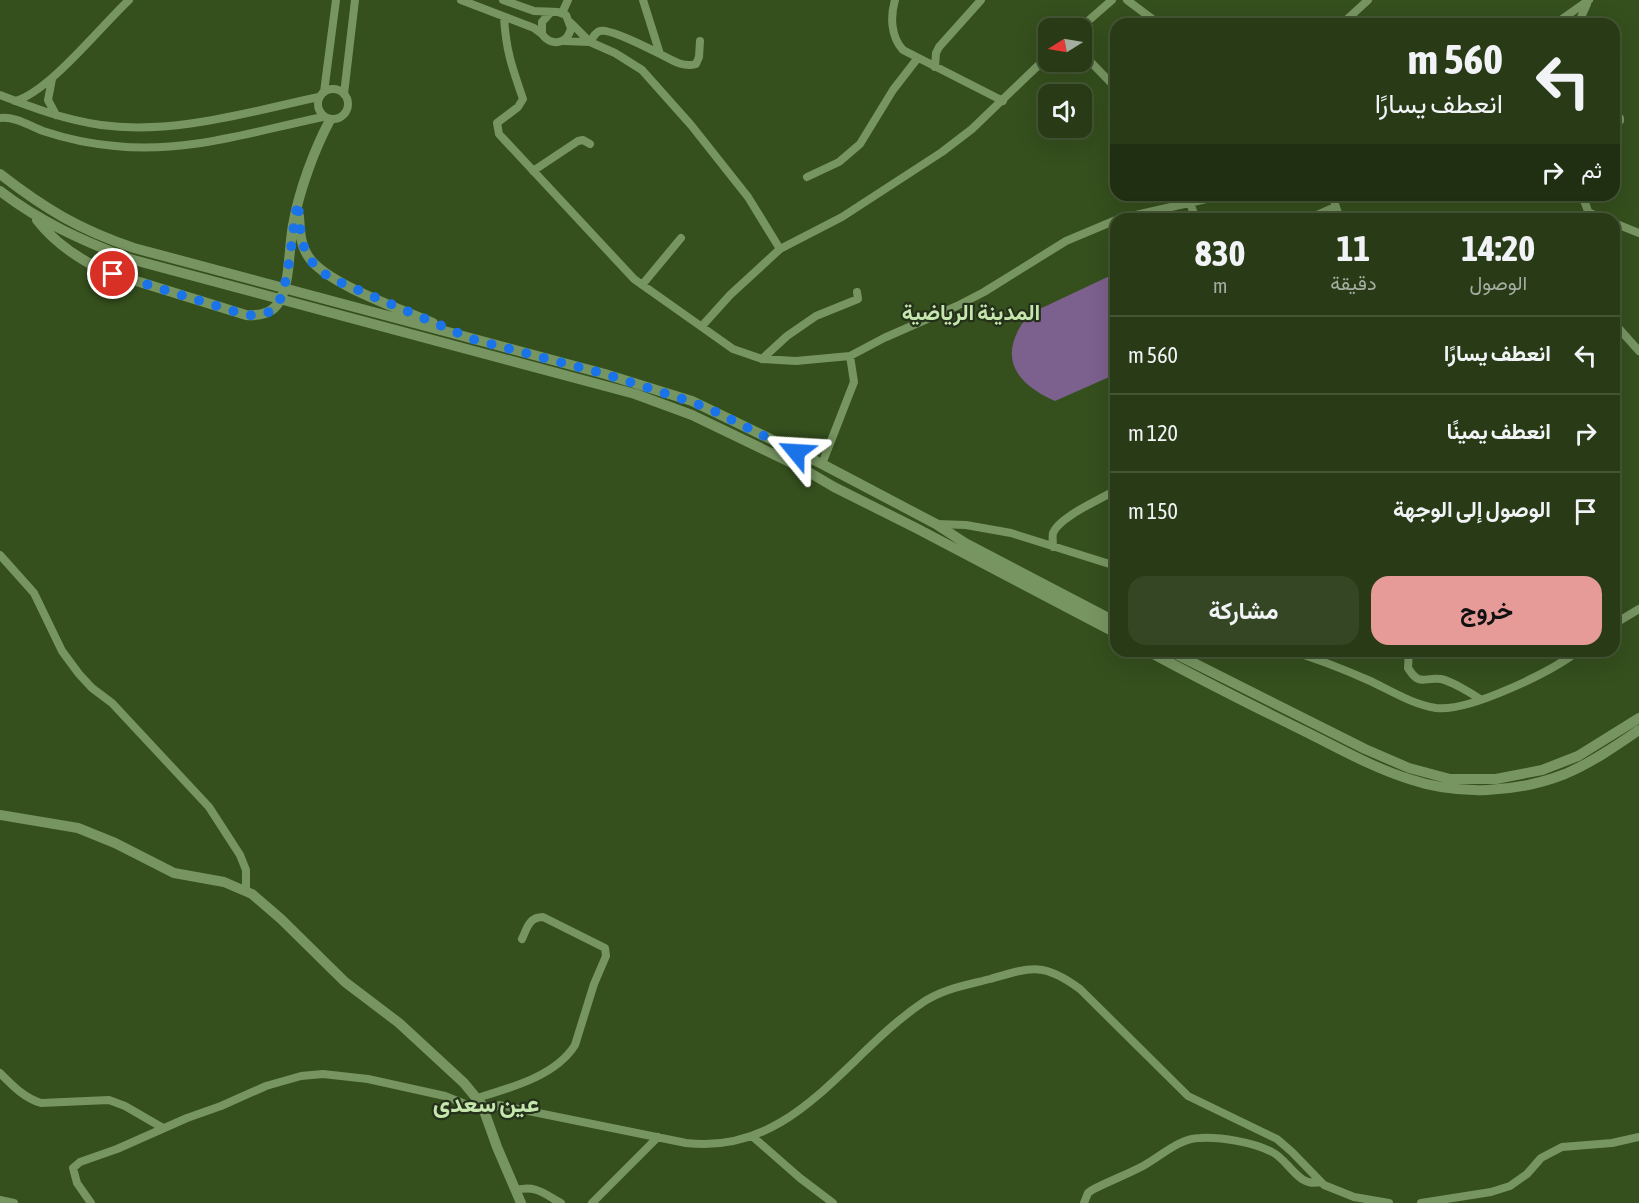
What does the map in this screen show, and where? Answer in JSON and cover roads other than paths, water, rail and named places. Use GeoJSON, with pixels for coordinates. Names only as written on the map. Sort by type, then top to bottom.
{"type":"FeatureCollection","features":[{"type":"Feature","properties":{"kind":"main road"},"geometry":{"type":"LineString","coordinates":[[34,215],[57,241],[104,271],[253,315],[271,311],[284,292],[298,202],[327,118]]}},
{"type":"Feature","properties":{"kind":"main road"},"geometry":{"type":"LineString","coordinates":[[2,174],[57,216],[92,233],[200,273]]}},
{"type":"Feature","properties":{"kind":"main road"},"geometry":{"type":"LineString","coordinates":[[0,190],[34,215],[62,231],[146,264],[200,273],[395,324],[676,408],[800,467],[1110,630]]}},
{"type":"Feature","properties":{"kind":"main road"},"geometry":{"type":"LineString","coordinates":[[298,202],[300,237],[307,255],[319,270],[335,280],[472,339]]}},
{"type":"Feature","properties":{"kind":"main road"},"geometry":{"type":"LineString","coordinates":[[395,324],[472,339],[605,374],[671,394],[712,410],[936,524],[965,543],[1110,619]]}},
{"type":"Feature","properties":{"kind":"main road"},"geometry":{"type":"LineString","coordinates":[[1159,657],[1382,770],[1431,785],[1472,790],[1493,789],[1545,780],[1588,763],[1639,730]]}},
{"type":"Feature","properties":{"kind":"main road"},"geometry":{"type":"LineString","coordinates":[[1182,657],[1365,749],[1409,768],[1450,779],[1496,779],[1542,770],[1578,756],[1639,718]]}},
{"type":"Feature","properties":{"kind":"main road"},"geometry":{"type":"LineString","coordinates":[[0,815],[78,828],[115,843],[174,873],[224,882],[246,891],[281,919],[345,982],[399,1023],[464,1083],[485,1112],[521,1203]]}},
{"type":"Feature","properties":{"kind":"street"},"geometry":{"type":"LineString","coordinates":[[15,100],[28,96],[52,77],[129,0]]}},
{"type":"Feature","properties":{"kind":"street"},"geometry":{"type":"LineString","coordinates":[[327,118],[318,108],[336,0]]}},
{"type":"Feature","properties":{"kind":"street"},"geometry":{"type":"LineString","coordinates":[[0,118],[11,118],[79,141],[146,148],[194,144],[327,118],[340,118],[348,104],[344,94],[356,0]]}},
{"type":"Feature","properties":{"kind":"street"},"geometry":{"type":"LineString","coordinates":[[461,0],[534,28],[554,43],[564,40],[590,42]]}},
{"type":"Feature","properties":{"kind":"street"},"geometry":{"type":"LineString","coordinates":[[503,0],[534,11],[562,13],[590,42],[631,62],[647,76],[691,124],[743,191],[780,249]]}},
{"type":"Feature","properties":{"kind":"street"},"geometry":{"type":"LineString","coordinates":[[562,13],[567,0]]}},
{"type":"Feature","properties":{"kind":"street"},"geometry":{"type":"LineString","coordinates":[[643,0],[660,54]]}},
{"type":"Feature","properties":{"kind":"street"},"geometry":{"type":"LineString","coordinates":[[895,0],[892,19],[895,40],[903,50],[1003,101]]}},
{"type":"Feature","properties":{"kind":"street"},"geometry":{"type":"LineString","coordinates":[[935,67],[939,47],[981,0]]}},
{"type":"Feature","properties":{"kind":"street"},"geometry":{"type":"LineString","coordinates":[[1091,18],[1112,0]]}},
{"type":"Feature","properties":{"kind":"street"},"geometry":{"type":"LineString","coordinates":[[1127,0],[1151,18]]}},
{"type":"Feature","properties":{"kind":"street"},"geometry":{"type":"LineString","coordinates":[[1348,18],[1368,0]]}},
{"type":"Feature","properties":{"kind":"street"},"geometry":{"type":"LineString","coordinates":[[1564,18],[1588,1]]}},
{"type":"Feature","properties":{"kind":"street"},"geometry":{"type":"LineString","coordinates":[[1581,18],[1588,1]]}},
{"type":"Feature","properties":{"kind":"street"},"geometry":{"type":"LineString","coordinates":[[542,34],[542,22],[550,13]]}},
{"type":"Feature","properties":{"kind":"street"},"geometry":{"type":"LineString","coordinates":[[504,17],[507,51],[523,99],[518,107],[499,120],[496,128],[502,139],[587,226],[621,266],[642,285],[733,350],[762,359],[796,361],[850,356],[903,329],[957,306],[984,292],[1066,241],[1110,222]]}},
{"type":"Feature","properties":{"kind":"street"},"geometry":{"type":"LineString","coordinates":[[564,40],[570,33],[571,23]]}},
{"type":"Feature","properties":{"kind":"street"},"geometry":{"type":"LineString","coordinates":[[590,42],[597,32],[603,30],[679,63],[693,65],[699,57],[700,41]]}},
{"type":"Feature","properties":{"kind":"street"},"geometry":{"type":"LineString","coordinates":[[807,177],[839,162],[860,144],[893,90],[917,59]]}},
{"type":"Feature","properties":{"kind":"street"},"geometry":{"type":"LineString","coordinates":[[1092,63],[1110,82]]}},
{"type":"Feature","properties":{"kind":"street"},"geometry":{"type":"LineString","coordinates":[[702,326],[730,295],[780,249],[842,217],[907,176],[972,129],[1038,66]]}},
{"type":"Feature","properties":{"kind":"street"},"geometry":{"type":"LineString","coordinates":[[52,77],[48,87],[48,100],[56,116]]}},
{"type":"Feature","properties":{"kind":"street"},"geometry":{"type":"LineString","coordinates":[[0,95],[56,116],[114,127],[161,128],[191,124],[336,90],[344,94]]}},
{"type":"Feature","properties":{"kind":"street"},"geometry":{"type":"LineString","coordinates":[[533,171],[578,141],[583,140],[590,144]]}},
{"type":"Feature","properties":{"kind":"street"},"geometry":{"type":"LineString","coordinates":[[1143,213],[1195,201]]}},
{"type":"Feature","properties":{"kind":"street"},"geometry":{"type":"LineString","coordinates":[[1334,201],[1338,213]]}},
{"type":"Feature","properties":{"kind":"street"},"geometry":{"type":"LineString","coordinates":[[1190,202],[1194,213]]}},
{"type":"Feature","properties":{"kind":"street"},"geometry":{"type":"LineString","coordinates":[[1322,213],[1335,207]]}},
{"type":"Feature","properties":{"kind":"street"},"geometry":{"type":"LineString","coordinates":[[1620,225],[1639,232]]}},
{"type":"Feature","properties":{"kind":"street"},"geometry":{"type":"LineString","coordinates":[[642,285],[681,238]]}},
{"type":"Feature","properties":{"kind":"street"},"geometry":{"type":"LineString","coordinates":[[762,359],[787,336],[816,316],[858,299],[857,292]]}},
{"type":"Feature","properties":{"kind":"street"},"geometry":{"type":"LineString","coordinates":[[1620,330],[1639,351]]}},
{"type":"Feature","properties":{"kind":"street"},"geometry":{"type":"LineString","coordinates":[[822,465],[854,382],[850,356]]}},
{"type":"Feature","properties":{"kind":"street"},"geometry":{"type":"LineString","coordinates":[[1053,547],[1053,534],[1057,527],[1088,505],[1110,493]]}},
{"type":"Feature","properties":{"kind":"street"},"geometry":{"type":"LineString","coordinates":[[936,524],[985,527],[1011,533],[1110,564]]}},
{"type":"Feature","properties":{"kind":"street"},"geometry":{"type":"LineString","coordinates":[[0,555],[34,593],[62,651],[79,674],[92,688],[112,703],[209,807],[240,855],[246,870],[246,891]]}},
{"type":"Feature","properties":{"kind":"street"},"geometry":{"type":"LineString","coordinates":[[1620,620],[1639,609]]}},
{"type":"Feature","properties":{"kind":"street"},"geometry":{"type":"LineString","coordinates":[[1309,657],[1332,665],[1409,700],[1448,708],[1528,681],[1570,657]]}},
{"type":"Feature","properties":{"kind":"street"},"geometry":{"type":"LineString","coordinates":[[1409,657],[1408,668],[1417,679],[1426,681],[1441,679],[1480,699]]}},
{"type":"Feature","properties":{"kind":"street"},"geometry":{"type":"LineString","coordinates":[[477,1098],[536,1076],[563,1060],[570,1053],[575,1045],[594,984],[606,956],[605,948],[543,917],[537,917],[529,922],[522,939]]}},
{"type":"Feature","properties":{"kind":"street"},"geometry":{"type":"LineString","coordinates":[[91,1203],[74,1177],[73,1168],[76,1164],[266,1086],[314,1074],[356,1077],[423,1091],[445,1096],[485,1112],[498,1105],[687,1143],[709,1145],[727,1143],[752,1136],[776,1125],[802,1108],[890,1028],[924,1001],[965,985],[1016,972],[1041,969],[1062,976],[1080,989],[1188,1096],[1277,1139],[1320,1182],[1354,1197],[1389,1203]]}},
{"type":"Feature","properties":{"kind":"street"},"geometry":{"type":"LineString","coordinates":[[0,1073],[34,1101],[109,1100],[126,1106],[163,1128]]}},
{"type":"Feature","properties":{"kind":"street"},"geometry":{"type":"LineString","coordinates":[[752,1136],[833,1203]]}},
{"type":"Feature","properties":{"kind":"street"},"geometry":{"type":"LineString","coordinates":[[592,1203],[658,1137]]}},
{"type":"Feature","properties":{"kind":"street"},"geometry":{"type":"LineString","coordinates":[[1420,1203],[1500,1190],[1517,1182],[1541,1158],[1562,1147],[1612,1143],[1639,1137]]}},
{"type":"Feature","properties":{"kind":"street"},"geometry":{"type":"LineString","coordinates":[[1084,1203],[1088,1193],[1092,1190],[1143,1166],[1182,1142],[1199,1138],[1226,1139],[1271,1151],[1287,1163],[1303,1180],[1314,1184],[1320,1182]]}},
{"type":"Feature","properties":{"kind":"street"},"geometry":{"type":"LineString","coordinates":[[516,1190],[534,1189],[561,1203]]}},
{"type":"Feature","properties":{"kind":"street"},"geometry":{"type":"LineString","coordinates":[[0,1200],[14,1203]]}},
{"type":"Feature","properties":{"kind":"district","name":"المدينة الرياضية"},"geometry":{"type":"Point","coordinates":[971,312]}},
{"type":"Feature","properties":{"kind":"district","name":"عين سعدى"},"geometry":{"type":"Point","coordinates":[486,1104]}}]}
